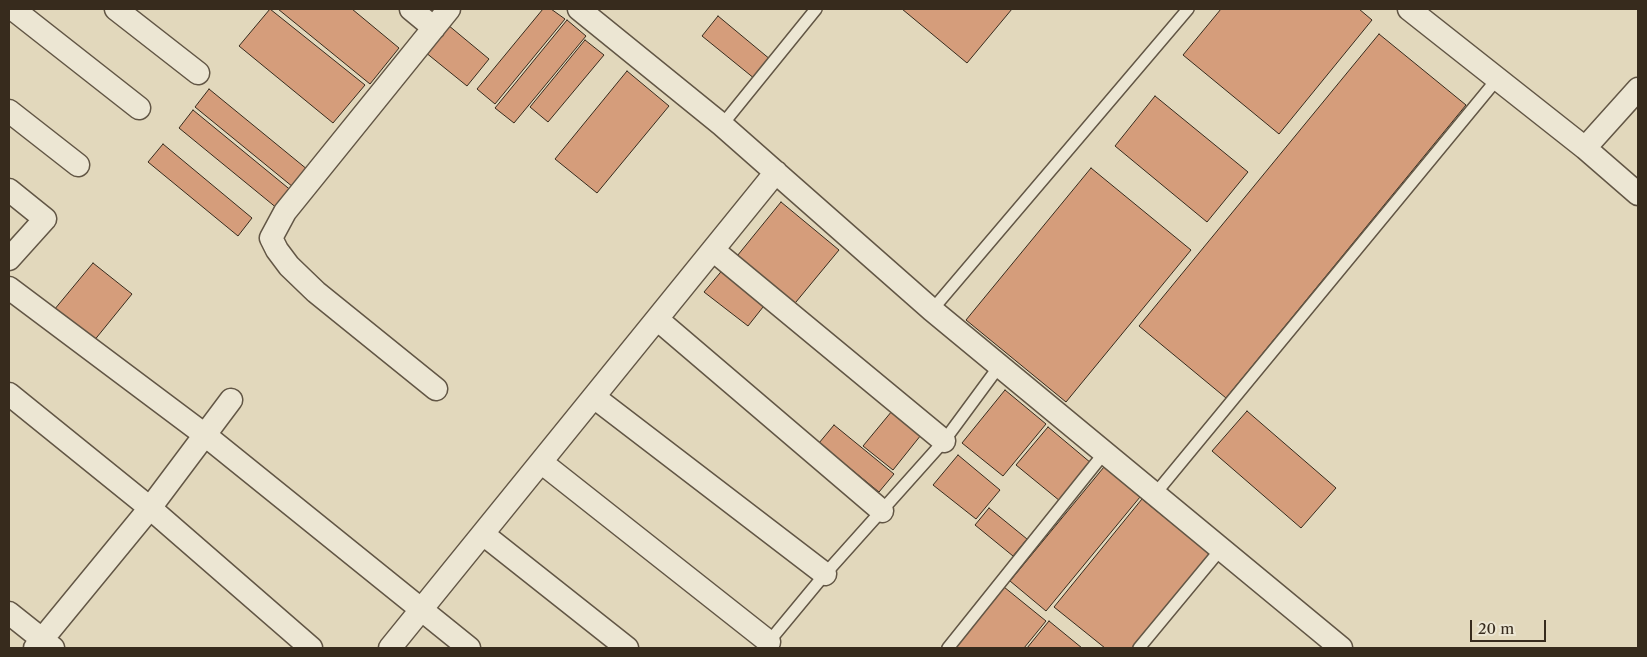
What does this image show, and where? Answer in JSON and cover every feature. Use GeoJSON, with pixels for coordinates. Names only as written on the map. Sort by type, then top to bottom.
{"type":"FeatureCollection","features":[{"type":"Feature","properties":{"kind":"street"},"geometry":{"type":"LineString","coordinates":[[13,9],[139,108]]}},
{"type":"Feature","properties":{"kind":"street"},"geometry":{"type":"LineString","coordinates":[[116,9],[198,73]]}},
{"type":"Feature","properties":{"kind":"street"},"geometry":{"type":"LineString","coordinates":[[411,9],[434,28]]}},
{"type":"Feature","properties":{"kind":"street"},"geometry":{"type":"LineString","coordinates":[[436,389],[316,292],[289,266],[277,250],[272,238],[285,212],[449,9]]}},
{"type":"Feature","properties":{"kind":"street"},"geometry":{"type":"LineString","coordinates":[[579,9],[776,172],[932,310],[1341,648]]}},
{"type":"Feature","properties":{"kind":"street"},"geometry":{"type":"LineString","coordinates":[[1409,9],[1585,148],[1638,194]]}},
{"type":"Feature","properties":{"kind":"street"},"geometry":{"type":"LineString","coordinates":[[1585,148],[1638,89]]}},
{"type":"Feature","properties":{"kind":"street"},"geometry":{"type":"LineString","coordinates":[[9,111],[78,165]]}},
{"type":"Feature","properties":{"kind":"street"},"geometry":{"type":"LineString","coordinates":[[390,648],[776,172]]}},
{"type":"Feature","properties":{"kind":"street"},"geometry":{"type":"LineString","coordinates":[[9,190],[44,219],[9,259]]}},
{"type":"Feature","properties":{"kind":"street"},"geometry":{"type":"LineString","coordinates":[[713,250],[944,441]]}},
{"type":"Feature","properties":{"kind":"street"},"geometry":{"type":"LineString","coordinates":[[9,288],[205,435],[469,648]]}},
{"type":"Feature","properties":{"kind":"street"},"geometry":{"type":"LineString","coordinates":[[657,319],[882,511]]}},
{"type":"Feature","properties":{"kind":"street"},"geometry":{"type":"LineString","coordinates":[[9,394],[150,508],[311,648]]}},
{"type":"Feature","properties":{"kind":"street"},"geometry":{"type":"LineString","coordinates":[[594,397],[825,574]]}},
{"type":"Feature","properties":{"kind":"street"},"geometry":{"type":"LineString","coordinates":[[9,613],[44,645],[231,400]]}},
{"type":"Feature","properties":{"kind":"street"},"geometry":{"type":"LineString","coordinates":[[541,462],[766,645]]}},
{"type":"Feature","properties":{"kind":"street"},"geometry":{"type":"LineString","coordinates":[[483,534],[628,648]]}},
{"type":"Feature","properties":{"kind":"lane"},"geometry":{"type":"LineString","coordinates":[[722,126],[816,9]]}},
{"type":"Feature","properties":{"kind":"lane"},"geometry":{"type":"LineString","coordinates":[[932,310],[1188,9]]}},
{"type":"Feature","properties":{"kind":"lane"},"geometry":{"type":"LineString","coordinates":[[1155,494],[1498,78]]}},
{"type":"Feature","properties":{"kind":"lane"},"geometry":{"type":"LineString","coordinates":[[766,645],[825,574],[944,441],[1000,365]]}},
{"type":"Feature","properties":{"kind":"lane"},"geometry":{"type":"LineString","coordinates":[[948,648],[1105,452]]}},
{"type":"Feature","properties":{"kind":"lane"},"geometry":{"type":"LineString","coordinates":[[1139,648],[1221,549]]}},
{"type":"Feature","properties":{"kind":"building"},"geometry":{"type":"Polygon","coordinates":[[[270,9],[365,85],[333,123],[239,46],[270,9]]]}},
{"type":"Feature","properties":{"kind":"building"},"geometry":{"type":"Polygon","coordinates":[[[278,9],[352,9],[399,48],[370,84],[278,9]]]}},
{"type":"Feature","properties":{"kind":"building"},"geometry":{"type":"Polygon","coordinates":[[[543,9],[551,9],[565,19],[495,104],[477,89],[543,9]]]}},
{"type":"Feature","properties":{"kind":"building"},"geometry":{"type":"Polygon","coordinates":[[[902,9],[1012,9],[967,63],[902,9]]]}},
{"type":"Feature","properties":{"kind":"building"},"geometry":{"type":"Polygon","coordinates":[[[1221,9],[1359,9],[1372,20],[1279,134],[1183,55],[1221,9]]]}},
{"type":"Feature","properties":{"kind":"building"},"geometry":{"type":"Polygon","coordinates":[[[718,16],[771,60],[755,79],[702,36],[718,16]]]}},
{"type":"Feature","properties":{"kind":"building"},"geometry":{"type":"Polygon","coordinates":[[[567,20],[586,36],[514,123],[495,108],[567,20]]]}},
{"type":"Feature","properties":{"kind":"building"},"geometry":{"type":"Polygon","coordinates":[[[448,25],[489,59],[467,86],[425,52],[448,25]]]}},
{"type":"Feature","properties":{"kind":"building"},"geometry":{"type":"Polygon","coordinates":[[[1379,34],[1466,105],[1226,398],[1139,326],[1379,34]]]}},
{"type":"Feature","properties":{"kind":"building"},"geometry":{"type":"Polygon","coordinates":[[[585,40],[604,55],[548,122],[530,107],[585,40]]]}},
{"type":"Feature","properties":{"kind":"building"},"geometry":{"type":"Polygon","coordinates":[[[627,71],[669,106],[597,193],[555,159],[627,71]]]}},
{"type":"Feature","properties":{"kind":"building"},"geometry":{"type":"Polygon","coordinates":[[[209,89],[308,170],[293,187],[195,107],[209,89]]]}},
{"type":"Feature","properties":{"kind":"building"},"geometry":{"type":"Polygon","coordinates":[[[1155,96],[1248,172],[1207,222],[1115,146],[1155,96]]]}},
{"type":"Feature","properties":{"kind":"building"},"geometry":{"type":"Polygon","coordinates":[[[193,110],[293,192],[278,209],[179,128],[193,110]]]}},
{"type":"Feature","properties":{"kind":"building"},"geometry":{"type":"Polygon","coordinates":[[[163,144],[252,218],[238,236],[148,162],[163,144]]]}},
{"type":"Feature","properties":{"kind":"building"},"geometry":{"type":"Polygon","coordinates":[[[1091,168],[1191,250],[1066,402],[966,320],[1091,168]]]}},
{"type":"Feature","properties":{"kind":"building"},"geometry":{"type":"Polygon","coordinates":[[[781,202],[839,250],[791,308],[733,261],[781,202]]]}},
{"type":"Feature","properties":{"kind":"building"},"geometry":{"type":"Polygon","coordinates":[[[93,263],[132,294],[93,342],[54,310],[93,263]]]}},
{"type":"Feature","properties":{"kind":"building"},"geometry":{"type":"Polygon","coordinates":[[[725,267],[767,302],[748,326],[704,292],[725,267]]]}},
{"type":"Feature","properties":{"kind":"building"},"geometry":{"type":"Polygon","coordinates":[[[1005,390],[1046,424],[1003,476],[962,443],[1005,390]]]}},
{"type":"Feature","properties":{"kind":"building"},"geometry":{"type":"Polygon","coordinates":[[[892,411],[921,435],[893,470],[863,446],[892,411]]]}},
{"type":"Feature","properties":{"kind":"building"},"geometry":{"type":"Polygon","coordinates":[[[1247,411],[1336,488],[1301,528],[1212,451],[1247,411]]]}},
{"type":"Feature","properties":{"kind":"building"},"geometry":{"type":"Polygon","coordinates":[[[834,425],[894,474],[879,492],[819,443],[834,425]]]}},
{"type":"Feature","properties":{"kind":"building"},"geometry":{"type":"Polygon","coordinates":[[[1048,427],[1091,463],[1060,501],[1016,465],[1048,427]]]}},
{"type":"Feature","properties":{"kind":"building"},"geometry":{"type":"Polygon","coordinates":[[[958,455],[1000,490],[976,519],[933,485],[958,455]]]}},
{"type":"Feature","properties":{"kind":"building"},"geometry":{"type":"Polygon","coordinates":[[[1104,467],[1140,497],[1046,611],[1010,581],[1104,467]]]}},
{"type":"Feature","properties":{"kind":"building"},"geometry":{"type":"Polygon","coordinates":[[[1142,499],[1212,556],[1136,648],[1105,648],[1054,607],[1142,499]]]}},
{"type":"Feature","properties":{"kind":"building"},"geometry":{"type":"Polygon","coordinates":[[[989,508],[1027,539],[1013,556],[975,525],[989,508]]]}},
{"type":"Feature","properties":{"kind":"building"},"geometry":{"type":"Polygon","coordinates":[[[1004,587],[1046,621],[1024,648],[954,648],[1004,587]]]}},
{"type":"Feature","properties":{"kind":"building"},"geometry":{"type":"Polygon","coordinates":[[[1049,621],[1082,648],[1027,648],[1049,621]]]}}]}
